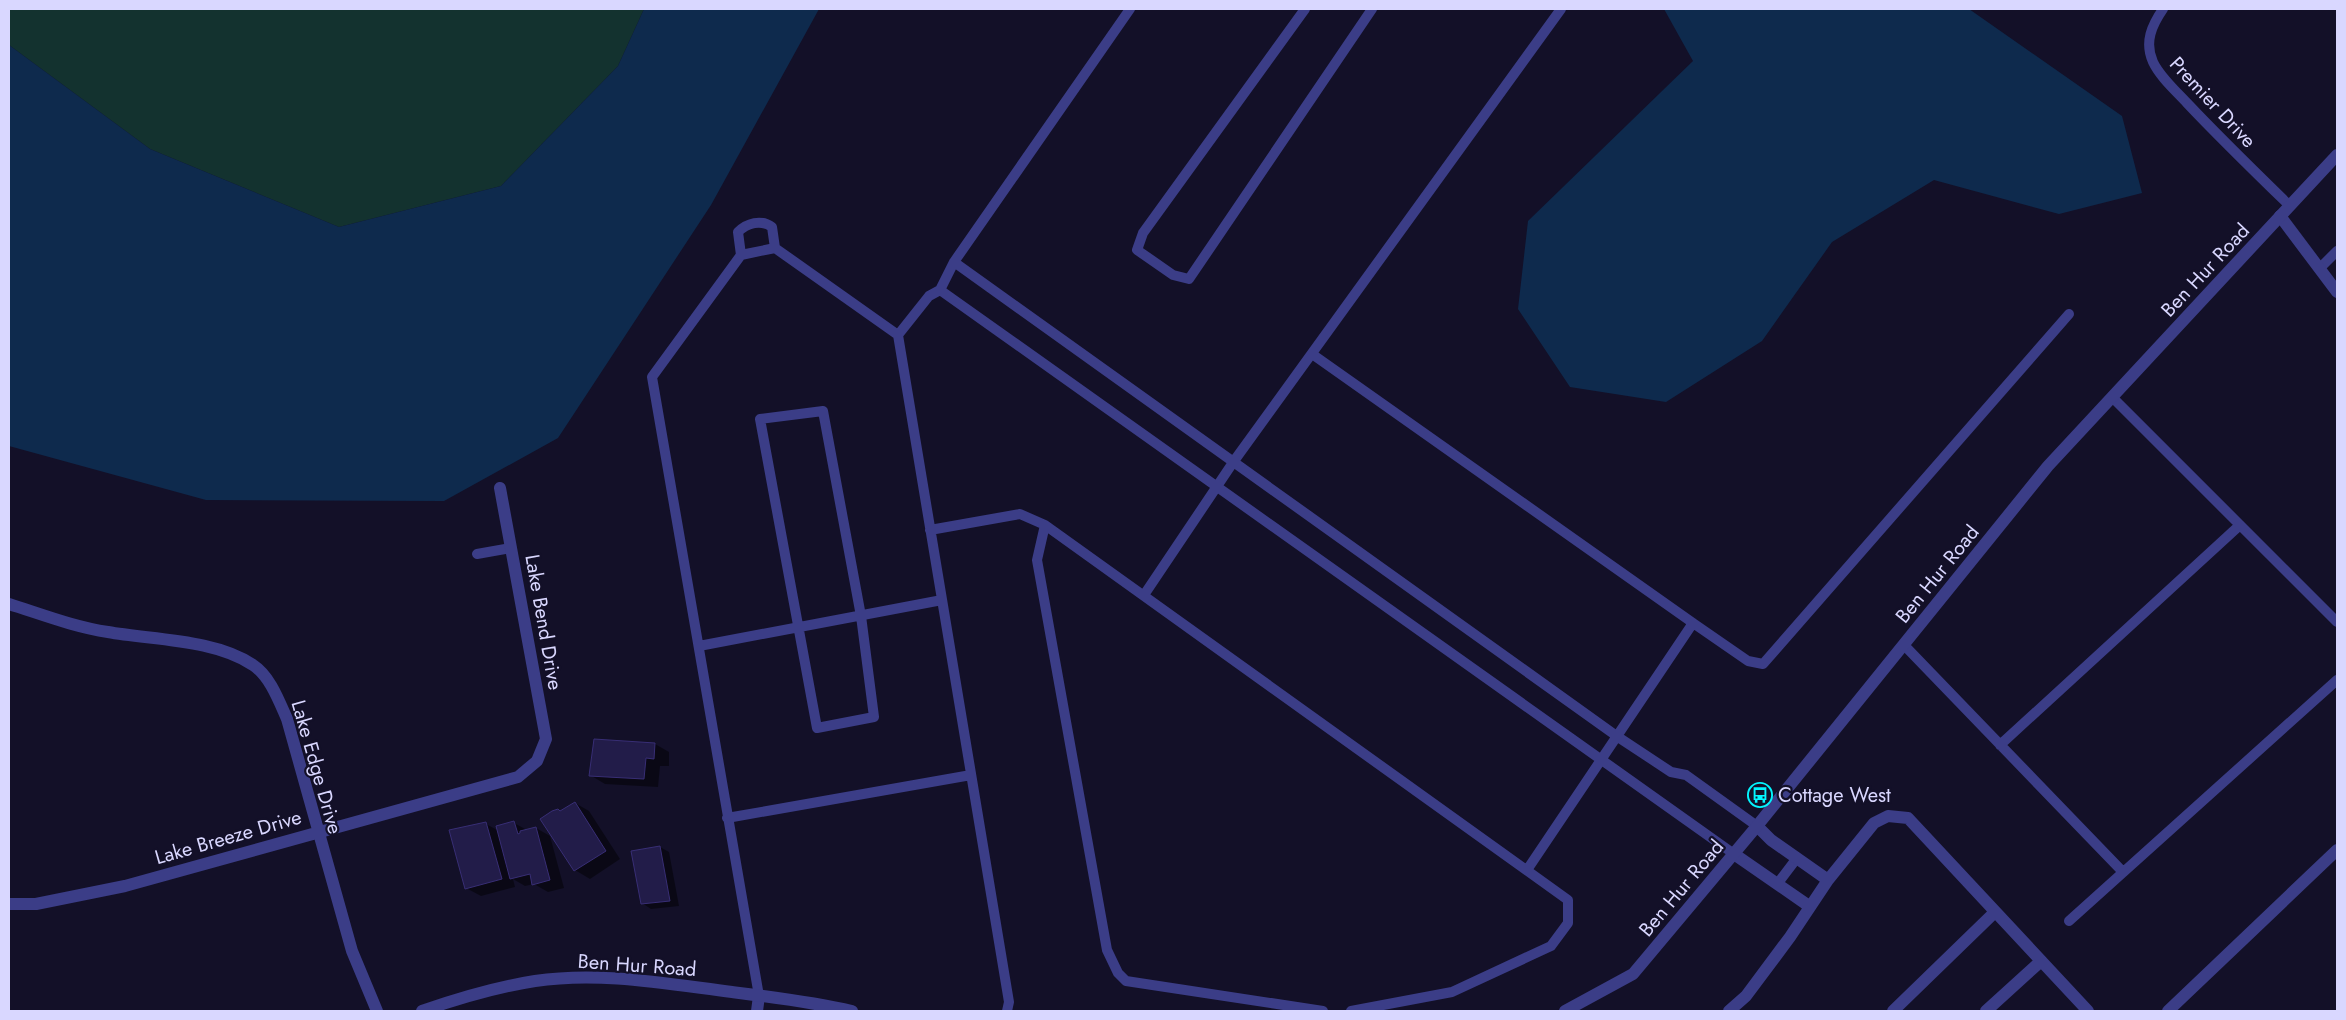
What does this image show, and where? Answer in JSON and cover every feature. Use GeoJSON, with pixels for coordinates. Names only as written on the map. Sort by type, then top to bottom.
{"type":"FeatureCollection","features":[{"type":"Feature","properties":{"kind":"street","name":"Ben Hur Road"},"geometry":{"type":"LineString","coordinates":[[1565,1011],[1633,974],[1757,826],[2048,466],[2337,155]]}},
{"type":"Feature","properties":{"kind":"street"},"geometry":{"type":"LineString","coordinates":[[2280,216],[2337,292]]}},
{"type":"Feature","properties":{"kind":"street","name":"Lake Bend Drive"},"geometry":{"type":"LineString","coordinates":[[500,488],[546,739],[536,761]]}},
{"type":"Feature","properties":{"kind":"street","name":"Lake Edge Drive"},"geometry":{"type":"LineString","coordinates":[[9,604],[106,632],[210,647],[232,654],[254,665],[275,691],[287,719],[317,832],[352,951],[378,1011]]}},
{"type":"Feature","properties":{"kind":"street","name":"Lake Breeze Drive"},"geometry":{"type":"LineString","coordinates":[[9,904],[36,904],[125,886],[518,777],[536,761]]}},
{"type":"Feature","properties":{"kind":"street"},"geometry":{"type":"LineString","coordinates":[[1730,1011],[1751,989],[1790,937],[1809,906],[1826,887],[1828,880],[1874,823],[1888,816],[1908,818],[2040,962],[2088,1011]]}},
{"type":"Feature","properties":{"kind":"street"},"geometry":{"type":"LineString","coordinates":[[1757,826],[1796,858],[1828,880]]}},
{"type":"Feature","properties":{"kind":"street"},"geometry":{"type":"LineString","coordinates":[[2168,1011],[2337,850]]}},
{"type":"Feature","properties":{"kind":"street"},"geometry":{"type":"LineString","coordinates":[[1734,854],[1809,906]]}},
{"type":"Feature","properties":{"kind":"street"},"geometry":{"type":"LineString","coordinates":[[1893,1011],[1995,912]]}},
{"type":"Feature","properties":{"kind":"street"},"geometry":{"type":"LineString","coordinates":[[1986,1011],[2040,962]]}},
{"type":"Feature","properties":{"kind":"street","name":"Ben Hur Road"},"geometry":{"type":"LineString","coordinates":[[422,1011],[460,997],[536,981],[582,978],[655,982],[852,1011]]}},
{"type":"Feature","properties":{"kind":"street"},"geometry":{"type":"LineString","coordinates":[[756,1011],[759,996]]}},
{"type":"Feature","properties":{"kind":"lane"},"geometry":{"type":"LineString","coordinates":[[898,335],[930,296],[940,290],[954,262],[1130,9]]}},
{"type":"Feature","properties":{"kind":"lane"},"geometry":{"type":"LineString","coordinates":[[1306,9],[1143,233],[1137,250],[1172,275],[1189,279],[1372,9]]}},
{"type":"Feature","properties":{"kind":"lane"},"geometry":{"type":"LineString","coordinates":[[1144,595],[1234,461],[1561,9]]}},
{"type":"Feature","properties":{"kind":"lane","name":"Premier Drive"},"geometry":{"type":"LineString","coordinates":[[2163,9],[2152,24],[2148,44],[2153,62],[2164,78],[2209,127],[2290,206]]}},
{"type":"Feature","properties":{"kind":"lane"},"geometry":{"type":"LineString","coordinates":[[741,255],[738,232],[744,226],[754,223],[768,224],[772,227],[775,248]]}},
{"type":"Feature","properties":{"kind":"lane"},"geometry":{"type":"LineString","coordinates":[[759,996],[652,377],[741,255],[775,248],[898,335],[1009,1002],[1007,1011]]}},
{"type":"Feature","properties":{"kind":"lane"},"geometry":{"type":"LineString","coordinates":[[2320,268],[2337,251]]}},
{"type":"Feature","properties":{"kind":"lane"},"geometry":{"type":"LineString","coordinates":[[954,262],[1618,737],[1671,772],[1686,775],[1757,826]]}},
{"type":"Feature","properties":{"kind":"lane"},"geometry":{"type":"LineString","coordinates":[[940,290],[1216,488],[1734,854]]}},
{"type":"Feature","properties":{"kind":"lane"},"geometry":{"type":"LineString","coordinates":[[1312,354],[1748,661],[1763,664],[2069,314]]}},
{"type":"Feature","properties":{"kind":"lane"},"geometry":{"type":"LineString","coordinates":[[2112,397],[2337,622]]}},
{"type":"Feature","properties":{"kind":"lane"},"geometry":{"type":"LineString","coordinates":[[823,411],[860,616],[874,717],[817,728],[760,419],[823,411]]}},
{"type":"Feature","properties":{"kind":"lane"},"geometry":{"type":"LineString","coordinates":[[930,530],[1020,514],[1046,525],[1568,900],[1568,923],[1551,946],[1452,992],[1351,1011]]}},
{"type":"Feature","properties":{"kind":"lane"},"geometry":{"type":"LineString","coordinates":[[1046,525],[1037,560],[1108,950],[1118,972],[1126,981],[1323,1011]]}},
{"type":"Feature","properties":{"kind":"lane"},"geometry":{"type":"LineString","coordinates":[[2000,745],[2240,525]]}},
{"type":"Feature","properties":{"kind":"lane"},"geometry":{"type":"LineString","coordinates":[[476,554],[511,548]]}},
{"type":"Feature","properties":{"kind":"lane"},"geometry":{"type":"LineString","coordinates":[[699,646],[942,600]]}},
{"type":"Feature","properties":{"kind":"lane"},"geometry":{"type":"LineString","coordinates":[[1527,870],[1693,623]]}},
{"type":"Feature","properties":{"kind":"lane"},"geometry":{"type":"LineString","coordinates":[[1904,645],[2124,872]]}},
{"type":"Feature","properties":{"kind":"lane"},"geometry":{"type":"LineString","coordinates":[[2069,920],[2337,680]]}},
{"type":"Feature","properties":{"kind":"lane"},"geometry":{"type":"LineString","coordinates":[[727,818],[971,776]]}},
{"type":"Feature","properties":{"kind":"lane"},"geometry":{"type":"LineString","coordinates":[[1778,883],[1796,858]]}},
{"type":"Feature","properties":{"kind":"green space"},"geometry":{"type":"Polygon","coordinates":[[[9,9],[644,9],[618,66],[501,186],[339,227],[150,149],[9,45],[9,9]]]}},
{"type":"Feature","properties":{"kind":"water"},"geometry":{"type":"Polygon","coordinates":[[[644,9],[819,9],[711,205],[558,438],[444,501],[206,500],[9,446],[9,45],[150,149],[339,227],[501,186],[618,66],[644,9]]]}},
{"type":"Feature","properties":{"kind":"water"},"geometry":{"type":"Polygon","coordinates":[[[1664,9],[1969,9],[2122,116],[2142,193],[2059,214],[1934,180],[1832,242],[1762,341],[1666,402],[1570,387],[1518,309],[1528,221],[1693,61],[1664,9]]]}},
{"type":"Feature","properties":{"kind":"building"},"geometry":{"type":"Polygon","coordinates":[[[594,739],[655,743],[654,759],[646,758],[644,779],[589,776],[594,739]]]}},
{"type":"Feature","properties":{"kind":"building"},"geometry":{"type":"Polygon","coordinates":[[[575,802],[606,851],[574,871],[540,819],[552,811],[558,809],[560,811],[575,802]]]}},
{"type":"Feature","properties":{"kind":"building"},"geometry":{"type":"Polygon","coordinates":[[[514,821],[518,834],[520,831],[536,827],[550,880],[532,885],[530,874],[510,879],[496,826],[514,821]]]}},
{"type":"Feature","properties":{"kind":"building"},"geometry":{"type":"Polygon","coordinates":[[[486,822],[502,879],[465,889],[449,830],[486,822]]]}},
{"type":"Feature","properties":{"kind":"building"},"geometry":{"type":"Polygon","coordinates":[[[660,846],[670,901],[641,904],[631,851],[660,846]]]}},
{"type":"Feature","properties":{"kind":"place","name":"Cottage West"},"geometry":{"type":"Point","coordinates":[1760,795]}}]}
